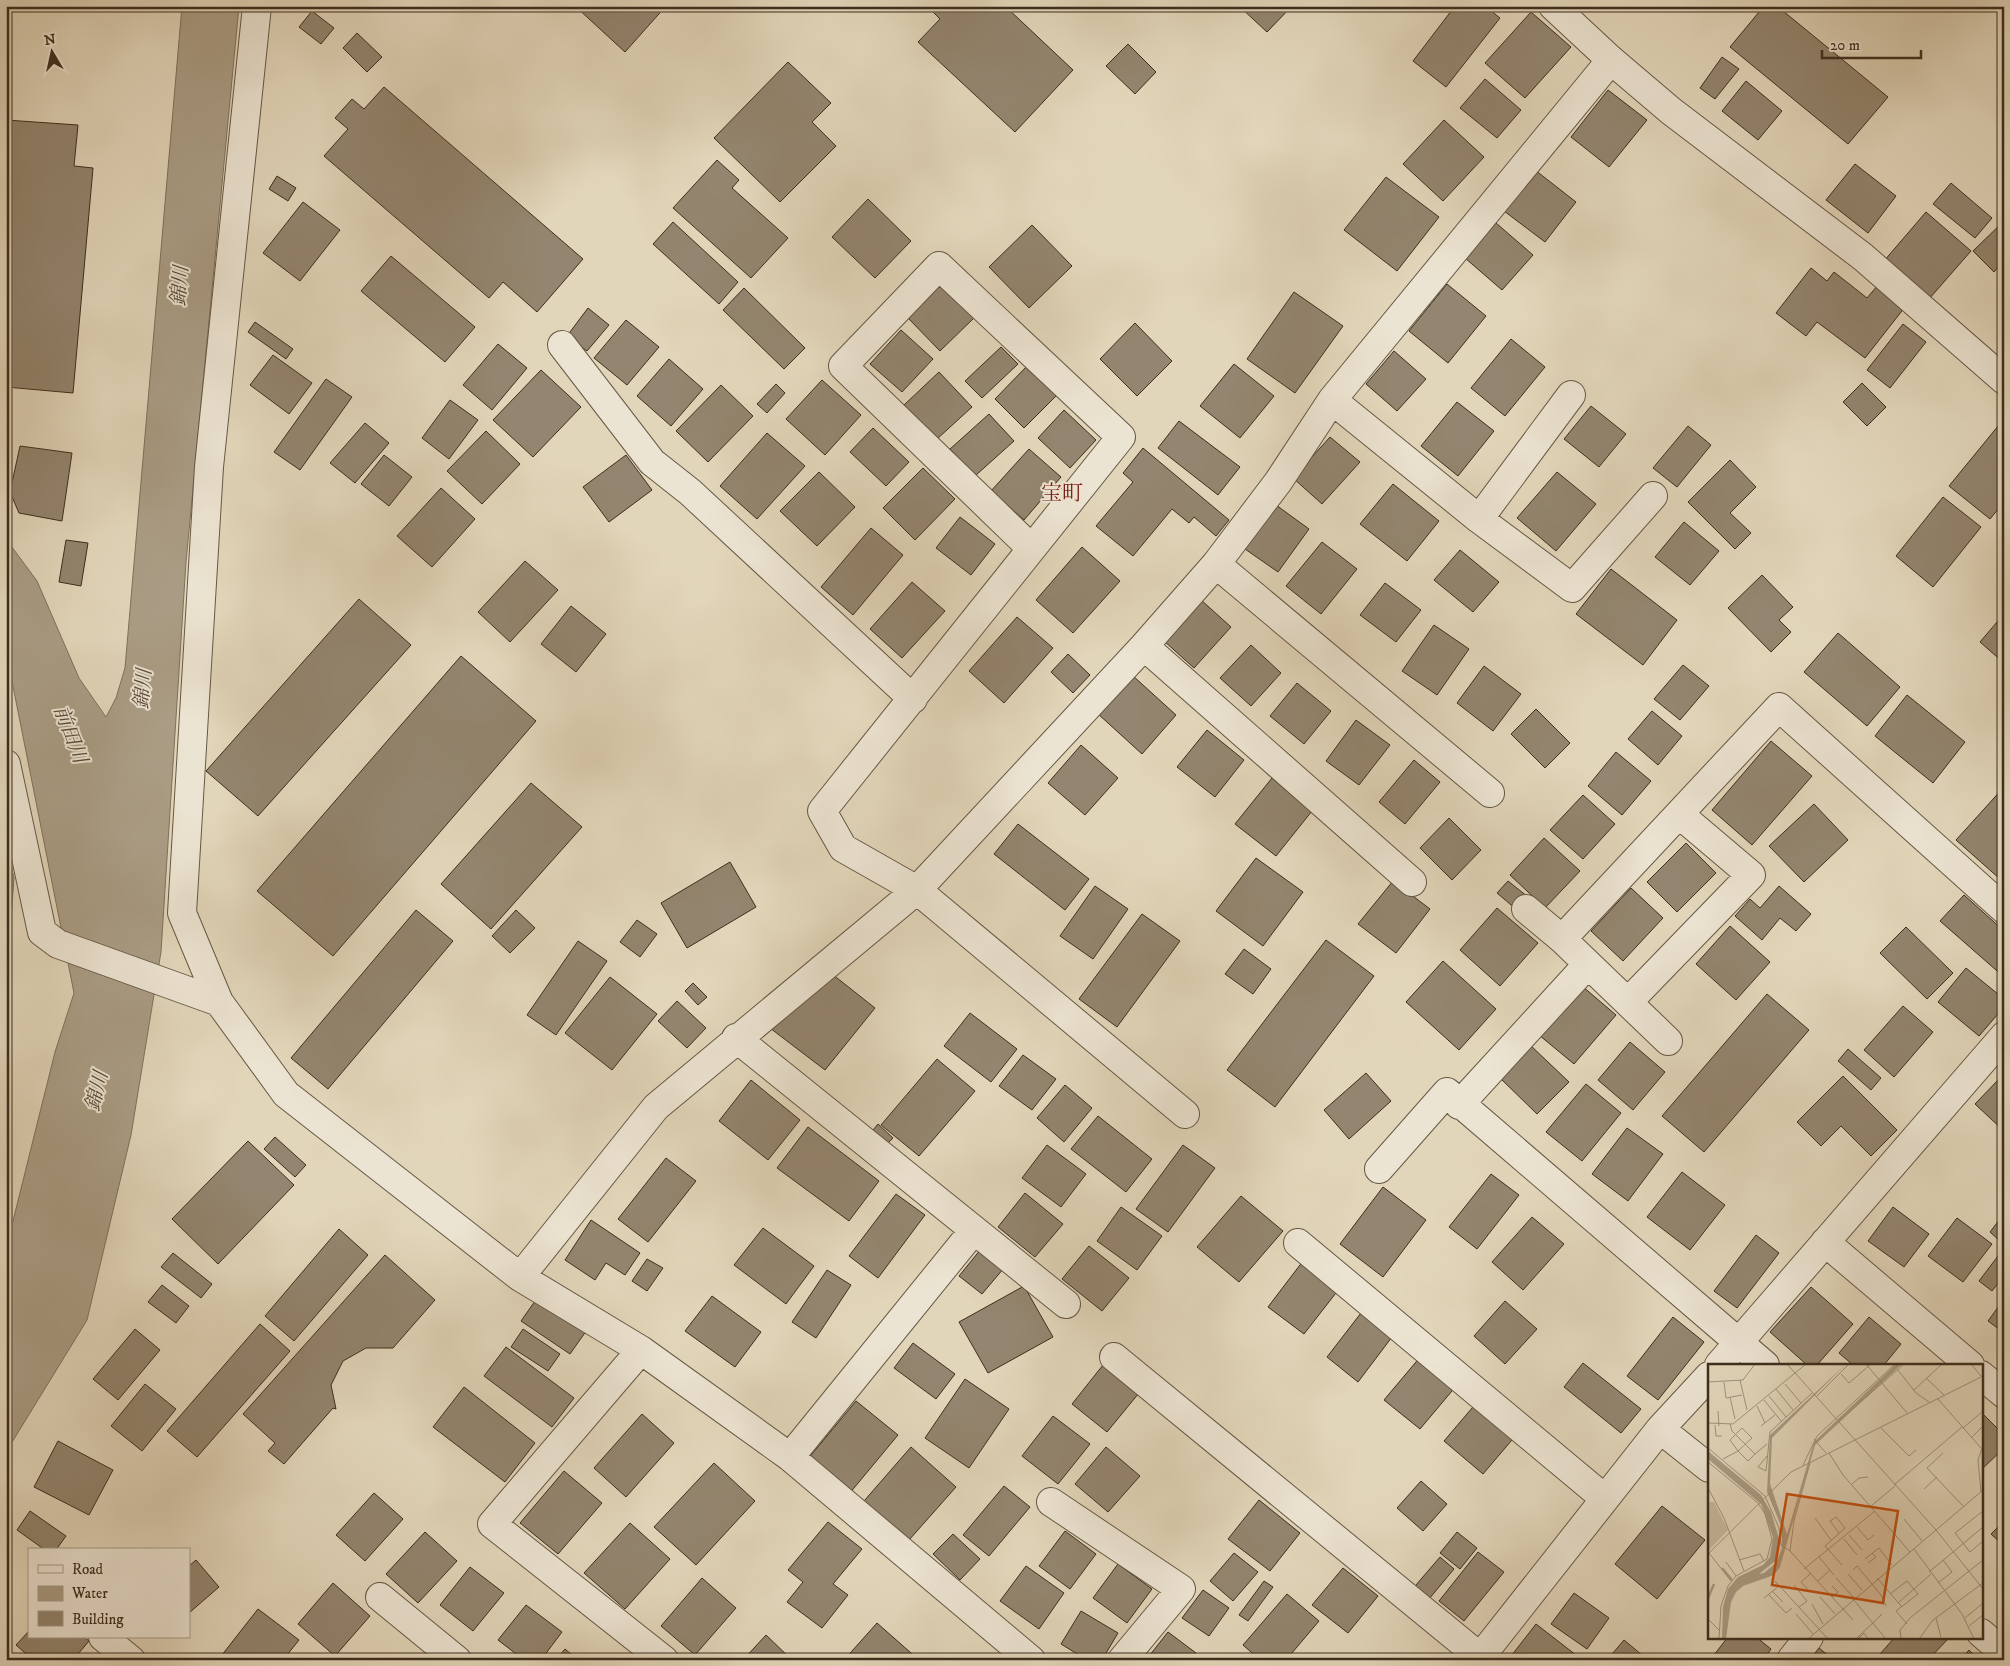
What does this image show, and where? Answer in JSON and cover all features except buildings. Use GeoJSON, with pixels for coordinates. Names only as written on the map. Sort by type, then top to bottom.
{"type":"FeatureCollection","features":[{"type":"Feature","properties":{"kind":"street"},"geometry":{"type":"LineString","coordinates":[[257,6],[209,467],[182,913],[219,1002],[286,1094],[520,1277],[641,1350],[790,1457],[1031,1660]]}},
{"type":"Feature","properties":{"kind":"street"},"geometry":{"type":"LineString","coordinates":[[1554,6],[1612,60],[1672,111],[1863,257],[2004,380]]}},
{"type":"Feature","properties":{"kind":"street"},"geometry":{"type":"LineString","coordinates":[[520,1277],[656,1107],[736,1038],[918,890],[1144,646],[1216,564],[1278,482],[1332,400],[1612,60]]}},
{"type":"Feature","properties":{"kind":"street"},"geometry":{"type":"LineString","coordinates":[[1031,548],[843,366],[939,266],[1121,437],[822,811],[843,848],[918,890],[1185,1114]]}},
{"type":"Feature","properties":{"kind":"street"},"geometry":{"type":"LineString","coordinates":[[562,345],[652,462],[690,492],[913,699]]}},
{"type":"Feature","properties":{"kind":"street"},"geometry":{"type":"LineString","coordinates":[[1478,519],[1571,395]]}},
{"type":"Feature","properties":{"kind":"street"},"geometry":{"type":"LineString","coordinates":[[1332,400],[1478,519],[1572,588],[1653,496]]}},
{"type":"Feature","properties":{"kind":"street"},"geometry":{"type":"LineString","coordinates":[[1216,564],[1490,792]]}},
{"type":"Feature","properties":{"kind":"street"},"geometry":{"type":"LineString","coordinates":[[1144,646],[1412,882]]}},
{"type":"Feature","properties":{"kind":"street"},"geometry":{"type":"LineString","coordinates":[[1562,939],[1779,707],[2004,909]]}},
{"type":"Feature","properties":{"kind":"street"},"geometry":{"type":"LineString","coordinates":[[6,764],[42,932],[58,944],[169,982],[219,1002]]}},
{"type":"Feature","properties":{"kind":"street"},"geometry":{"type":"LineString","coordinates":[[1628,1002],[1751,875],[1679,814]]}},
{"type":"Feature","properties":{"kind":"street"},"geometry":{"type":"LineString","coordinates":[[1526,909],[1562,939],[1668,1042]]}},
{"type":"Feature","properties":{"kind":"street"},"geometry":{"type":"LineString","coordinates":[[1459,1104],[1588,964]]}},
{"type":"Feature","properties":{"kind":"street"},"geometry":{"type":"LineString","coordinates":[[1721,1364],[2004,1036]]}},
{"type":"Feature","properties":{"kind":"street"},"geometry":{"type":"LineString","coordinates":[[736,1038],[1066,1304]]}},
{"type":"Feature","properties":{"kind":"street"},"geometry":{"type":"LineString","coordinates":[[1379,1169],[1447,1092],[1765,1364]]}},
{"type":"Feature","properties":{"kind":"street"},"geometry":{"type":"LineString","coordinates":[[790,1457],[974,1230]]}},
{"type":"Feature","properties":{"kind":"street"},"geometry":{"type":"LineString","coordinates":[[1825,1242],[1969,1364]]}},
{"type":"Feature","properties":{"kind":"street"},"geometry":{"type":"LineString","coordinates":[[1298,1243],[1604,1498]]}},
{"type":"Feature","properties":{"kind":"street"},"geometry":{"type":"LineString","coordinates":[[641,1350],[492,1524],[664,1660]]}},
{"type":"Feature","properties":{"kind":"street"},"geometry":{"type":"LineString","coordinates":[[1114,1357],[1479,1658],[1660,1429],[1708,1377]]}},
{"type":"Feature","properties":{"kind":"street"},"geometry":{"type":"LineString","coordinates":[[1982,1376],[2004,1394]]}},
{"type":"Feature","properties":{"kind":"street"},"geometry":{"type":"LineString","coordinates":[[1660,1429],[1708,1467]]}},
{"type":"Feature","properties":{"kind":"street"},"geometry":{"type":"LineString","coordinates":[[1051,1502],[1181,1589],[1122,1660]]}},
{"type":"Feature","properties":{"kind":"street"},"geometry":{"type":"LineString","coordinates":[[380,1597],[443,1655]]}},
{"type":"Feature","properties":{"kind":"street"},"geometry":{"type":"LineString","coordinates":[[1982,1634],[2004,1653]]}},
{"type":"Feature","properties":{"kind":"street"},"geometry":{"type":"LineString","coordinates":[[1791,1660],[1808,1638]]}},
{"type":"Feature","properties":{"kind":"water"},"geometry":{"type":"Polygon","coordinates":[[[182,6],[239,6],[186,562],[161,952],[131,1135],[87,1320],[6,1452],[6,1249],[55,1052],[74,993],[6,651],[6,539],[37,581],[79,678],[106,717],[116,698],[125,668],[182,6]]]}},
{"type":"Feature","properties":{"kind":"water"},"geometry":{"type":"Polygon","coordinates":[[[6,845],[14,878],[6,989],[6,845]]]}},
{"type":"Feature","properties":{"kind":"district","name":"宝町"},"geometry":{"type":"Point","coordinates":[1062,493]}},
{"type":"Feature","properties":{"kind":"water label","name":"錦川"},"geometry":{"type":"Point","coordinates":[179,286]}},
{"type":"Feature","properties":{"kind":"water label","name":"錦川"},"geometry":{"type":"Point","coordinates":[142,689]}},
{"type":"Feature","properties":{"kind":"water label","name":"前田川"},"geometry":{"type":"Point","coordinates":[71,734]}},
{"type":"Feature","properties":{"kind":"water label","name":"錦川"},"geometry":{"type":"Point","coordinates":[96,1091]}}]}
